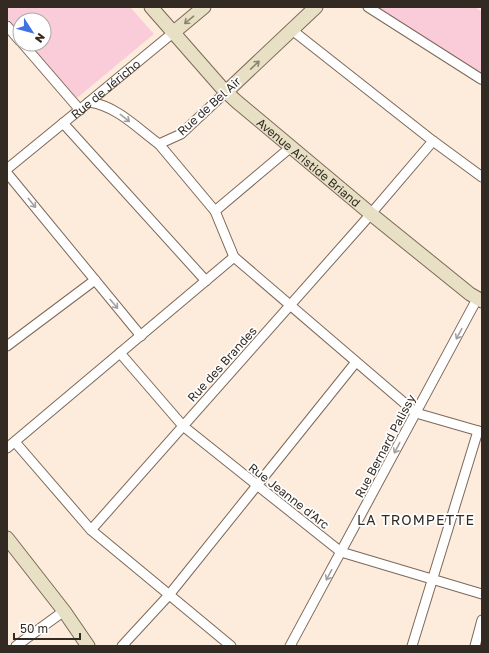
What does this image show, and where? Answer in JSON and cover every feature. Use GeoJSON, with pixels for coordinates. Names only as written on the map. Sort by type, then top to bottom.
{"type":"FeatureCollection","features":[{"type":"Feature","properties":{"kind":"street","name":"Avenue Aristide Briand"},"geometry":{"type":"LineString","coordinates":[[151,7],[226,92],[371,214],[464,290],[480,300]]}},
{"type":"Feature","properties":{"kind":"street","name":"Rue de Jéricho"},"geometry":{"type":"LineString","coordinates":[[7,169],[204,7]]}},
{"type":"Feature","properties":{"kind":"street","name":"Rue de Bel Air"},"geometry":{"type":"LineString","coordinates":[[159,144],[181,134],[316,7]]}},
{"type":"Feature","properties":{"kind":"street"},"geometry":{"type":"LineString","coordinates":[[368,7],[482,79]]}},
{"type":"Feature","properties":{"kind":"street"},"geometry":{"type":"LineString","coordinates":[[292,30],[482,177]]}},
{"type":"Feature","properties":{"kind":"street"},"geometry":{"type":"LineString","coordinates":[[30,52],[80,110]]}},
{"type":"Feature","properties":{"kind":"street"},"geometry":{"type":"LineString","coordinates":[[89,102],[99,104],[117,112],[159,144],[215,211],[234,258],[416,413],[480,432],[412,646]]}},
{"type":"Feature","properties":{"kind":"street"},"geometry":{"type":"LineString","coordinates":[[63,124],[206,281]]}},
{"type":"Feature","properties":{"kind":"street","name":"Rue des Brandes"},"geometry":{"type":"LineString","coordinates":[[91,530],[434,141]]}},
{"type":"Feature","properties":{"kind":"street"},"geometry":{"type":"LineString","coordinates":[[215,211],[291,147]]}},
{"type":"Feature","properties":{"kind":"street"},"geometry":{"type":"LineString","coordinates":[[7,173],[141,336]]}},
{"type":"Feature","properties":{"kind":"street"},"geometry":{"type":"LineString","coordinates":[[7,448],[234,258]]}},
{"type":"Feature","properties":{"kind":"street"},"geometry":{"type":"LineString","coordinates":[[7,346],[95,280]]}},
{"type":"Feature","properties":{"kind":"street","name":"Rue Bernard Palissy"},"geometry":{"type":"LineString","coordinates":[[290,646],[416,413],[480,300]]}},
{"type":"Feature","properties":{"kind":"street","name":"Rue Jeanne d'Arc"},"geometry":{"type":"LineString","coordinates":[[120,353],[183,426],[341,552],[482,594]]}},
{"type":"Feature","properties":{"kind":"street"},"geometry":{"type":"LineString","coordinates":[[122,646],[170,595],[356,362]]}},
{"type":"Feature","properties":{"kind":"street"},"geometry":{"type":"LineString","coordinates":[[15,442],[91,530],[231,646]]}},
{"type":"Feature","properties":{"kind":"street"},"geometry":{"type":"LineString","coordinates":[[9,544],[64,610],[88,646]]}},
{"type":"Feature","properties":{"kind":"street"},"geometry":{"type":"LineString","coordinates":[[16,646],[64,610]]}},
{"type":"Feature","properties":{"kind":"street"},"geometry":{"type":"LineString","coordinates":[[475,646],[482,620]]}},
{"type":"Feature","properties":{"kind":"shaded area"},"geometry":{"type":"Polygon","coordinates":[[[7,7],[130,7],[154,34],[77,98],[37,52],[52,52],[52,12],[12,12],[12,24],[7,18],[7,7]]]}},
{"type":"Feature","properties":{"kind":"shaded area"},"geometry":{"type":"Polygon","coordinates":[[[368,7],[475,7],[482,12],[482,78],[368,7]]]}},
{"type":"Feature","properties":{"kind":"district","name":"LA TROMPETTE"},"geometry":{"type":"Point","coordinates":[416,519]}}]}
